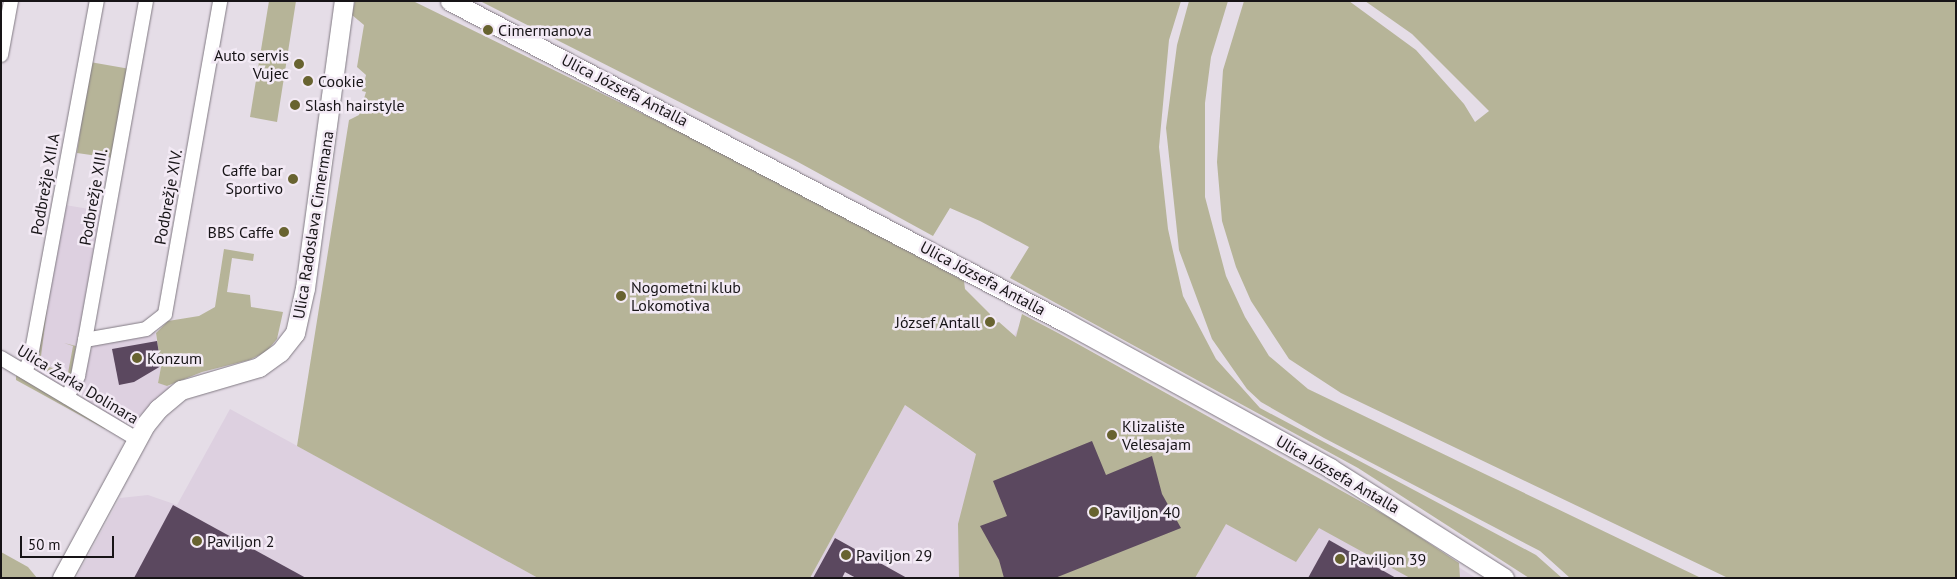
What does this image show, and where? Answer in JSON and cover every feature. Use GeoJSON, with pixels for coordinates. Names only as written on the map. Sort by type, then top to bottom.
{"type":"FeatureCollection","features":[{"type":"Feature","properties":{"kind":"street"},"geometry":{"type":"LineString","coordinates":[[1,55],[11,1]]}},
{"type":"Feature","properties":{"kind":"street","name":"Podbrežje XII.A"},"geometry":{"type":"LineString","coordinates":[[25,372],[31,356],[97,1]]}},
{"type":"Feature","properties":{"kind":"street","name":"Podbrežje XIII."},"geometry":{"type":"LineString","coordinates":[[67,397],[78,376],[146,1]]}},
{"type":"Feature","properties":{"kind":"street","name":"Podbrežje XIV."},"geometry":{"type":"LineString","coordinates":[[85,340],[146,329],[165,314],[220,1]]}},
{"type":"Feature","properties":{"kind":"street","name":"Ulica Radoslava Cimermana"},"geometry":{"type":"LineString","coordinates":[[62,578],[137,439],[169,397],[200,383],[259,367],[280,352],[295,333],[305,288],[344,1]]}},
{"type":"Feature","properties":{"kind":"street","name":"Ulica Józsefa Antalla"},"geometry":{"type":"LineString","coordinates":[[450,1],[1063,321],[1330,468],[1504,578]]}},
{"type":"Feature","properties":{"kind":"street","name":"Ulica Žarka Dolinara"},"geometry":{"type":"LineString","coordinates":[[1,358],[137,439]]}},
{"type":"Feature","properties":{"kind":"shaded area"},"geometry":{"type":"Polygon","coordinates":[[[269,1],[296,1],[277,122],[250,117],[269,1]]]}},
{"type":"Feature","properties":{"kind":"shaded area","name":"Nogometni klub Lokomotiva"},"geometry":{"type":"Polygon","coordinates":[[[355,1],[413,1],[733,158],[964,281],[965,289],[990,314],[988,326],[999,322],[1016,337],[1022,314],[1058,333],[1394,520],[1459,563],[1460,578],[1410,578],[1319,528],[1296,562],[1226,524],[1195,578],[959,578],[958,524],[976,454],[905,405],[810,578],[538,578],[297,446],[349,120],[359,115],[366,92],[362,91],[366,75],[357,67],[364,25],[352,15],[355,1]]]}},
{"type":"Feature","properties":{"kind":"shaded area"},"geometry":{"type":"Polygon","coordinates":[[[480,1],[1181,1],[1169,40],[1159,147],[1168,229],[1183,296],[1216,359],[1260,408],[1536,555],[1562,578],[1529,578],[1358,468],[1010,278],[1029,247],[980,221],[950,208],[933,236],[798,162],[480,1]]]}},
{"type":"Feature","properties":{"kind":"shaded area"},"geometry":{"type":"Polygon","coordinates":[[[1189,1],[1228,1],[1211,57],[1205,103],[1205,197],[1226,276],[1245,317],[1269,356],[1308,389],[1701,578],[1570,578],[1540,551],[1324,438],[1261,402],[1247,389],[1212,339],[1179,250],[1166,128],[1177,45],[1189,1]]]}},
{"type":"Feature","properties":{"kind":"shaded area"},"geometry":{"type":"Polygon","coordinates":[[[1244,1],[1349,1],[1416,50],[1464,104],[1475,122],[1489,111],[1412,34],[1365,1],[1956,1],[1956,578],[1728,578],[1341,393],[1289,359],[1251,301],[1236,267],[1222,221],[1217,162],[1223,70],[1244,1]]]}},
{"type":"Feature","properties":{"kind":"shaded area"},"geometry":{"type":"Polygon","coordinates":[[[90,62],[130,69],[112,158],[77,153],[90,62]]]}},
{"type":"Feature","properties":{"kind":"shaded area"},"geometry":{"type":"Polygon","coordinates":[[[65,205],[101,211],[71,374],[67,382],[58,384],[39,373],[36,364],[65,205]]]}},
{"type":"Feature","properties":{"kind":"shaded area"},"geometry":{"type":"Polygon","coordinates":[[[224,249],[254,254],[253,261],[232,258],[227,292],[250,295],[251,307],[283,312],[277,339],[266,352],[249,360],[202,372],[167,386],[158,383],[161,367],[156,333],[168,321],[199,316],[215,307],[224,249]]]}},
{"type":"Feature","properties":{"kind":"shaded area"},"geometry":{"type":"Polygon","coordinates":[[[48,301],[40,364],[68,373],[73,346],[64,343],[76,346],[71,374],[61,380],[42,370],[37,361],[48,301]]]}},
{"type":"Feature","properties":{"kind":"shaded area","name":"Klizalište Velesajam"},"geometry":{"type":"Polygon","coordinates":[[[1022,320],[1476,578],[810,578],[905,405],[974,453],[1000,364],[1022,320]]]}},
{"type":"Feature","properties":{"kind":"shaded area"},"geometry":{"type":"Polygon","coordinates":[[[155,330],[161,367],[158,383],[172,387],[132,422],[122,422],[83,399],[80,392],[93,344],[155,330]]]}},
{"type":"Feature","properties":{"kind":"shaded area"},"geometry":{"type":"Polygon","coordinates":[[[16,373],[104,426],[105,429],[16,380],[16,373]]]}},
{"type":"Feature","properties":{"kind":"shaded area"},"geometry":{"type":"Polygon","coordinates":[[[230,409],[538,578],[76,578],[120,498],[148,495],[177,505],[230,409]]]}},
{"type":"Feature","properties":{"kind":"shaded area"},"geometry":{"type":"Polygon","coordinates":[[[1,552],[28,567],[37,578],[1,578],[1,552]]]}},
{"type":"Feature","properties":{"kind":"building","name":"Konzum"},"geometry":{"type":"Polygon","coordinates":[[[157,341],[161,366],[134,382],[119,385],[112,349],[157,341]]]}},
{"type":"Feature","properties":{"kind":"building","name":"Paviljon 40"},"geometry":{"type":"Polygon","coordinates":[[[1092,441],[1106,475],[1152,456],[1162,494],[1181,528],[1055,578],[1004,578],[999,560],[980,526],[1007,516],[993,481],[1092,441]]]}},
{"type":"Feature","properties":{"kind":"building","name":"Paviljon 2"},"geometry":{"type":"Polygon","coordinates":[[[173,505],[306,578],[134,578],[173,505]]]}},
{"type":"Feature","properties":{"kind":"building","name":"Paviljon 29"},"geometry":{"type":"Polygon","coordinates":[[[835,538],[907,578],[856,578],[845,572],[842,578],[813,578],[835,538]]]}},
{"type":"Feature","properties":{"kind":"building","name":"Paviljon 39"},"geometry":{"type":"Polygon","coordinates":[[[1329,540],[1396,578],[1308,578],[1329,540]]]}},
{"type":"Feature","properties":{"kind":"place","name":"Cimermanova"},"geometry":{"type":"Point","coordinates":[488,30]}},
{"type":"Feature","properties":{"kind":"place","name":"Auto servis Vujec"},"geometry":{"type":"Point","coordinates":[299,64]}},
{"type":"Feature","properties":{"kind":"place","name":"Cookie"},"geometry":{"type":"Point","coordinates":[308,81]}},
{"type":"Feature","properties":{"kind":"place","name":"Slash hairstyle"},"geometry":{"type":"Point","coordinates":[295,105]}},
{"type":"Feature","properties":{"kind":"place","name":"Caffe bar Sportivo"},"geometry":{"type":"Point","coordinates":[293,179]}},
{"type":"Feature","properties":{"kind":"place","name":"BBS Caffe"},"geometry":{"type":"Point","coordinates":[284,232]}},
{"type":"Feature","properties":{"kind":"place","name":"Nogometni klub Lokomotiva"},"geometry":{"type":"Point","coordinates":[621,296]}},
{"type":"Feature","properties":{"kind":"place","name":"József Antall"},"geometry":{"type":"Point","coordinates":[990,322]}},
{"type":"Feature","properties":{"kind":"place","name":"Konzum"},"geometry":{"type":"Point","coordinates":[137,358]}},
{"type":"Feature","properties":{"kind":"place","name":"Klizalište Velesajam"},"geometry":{"type":"Point","coordinates":[1112,435]}},
{"type":"Feature","properties":{"kind":"place","name":"Paviljon 40"},"geometry":{"type":"Point","coordinates":[1094,512]}},
{"type":"Feature","properties":{"kind":"place","name":"Paviljon 2"},"geometry":{"type":"Point","coordinates":[197,541]}},
{"type":"Feature","properties":{"kind":"place","name":"Paviljon 29"},"geometry":{"type":"Point","coordinates":[846,555]}},
{"type":"Feature","properties":{"kind":"place","name":"Paviljon 39"},"geometry":{"type":"Point","coordinates":[1340,559]}}]}
